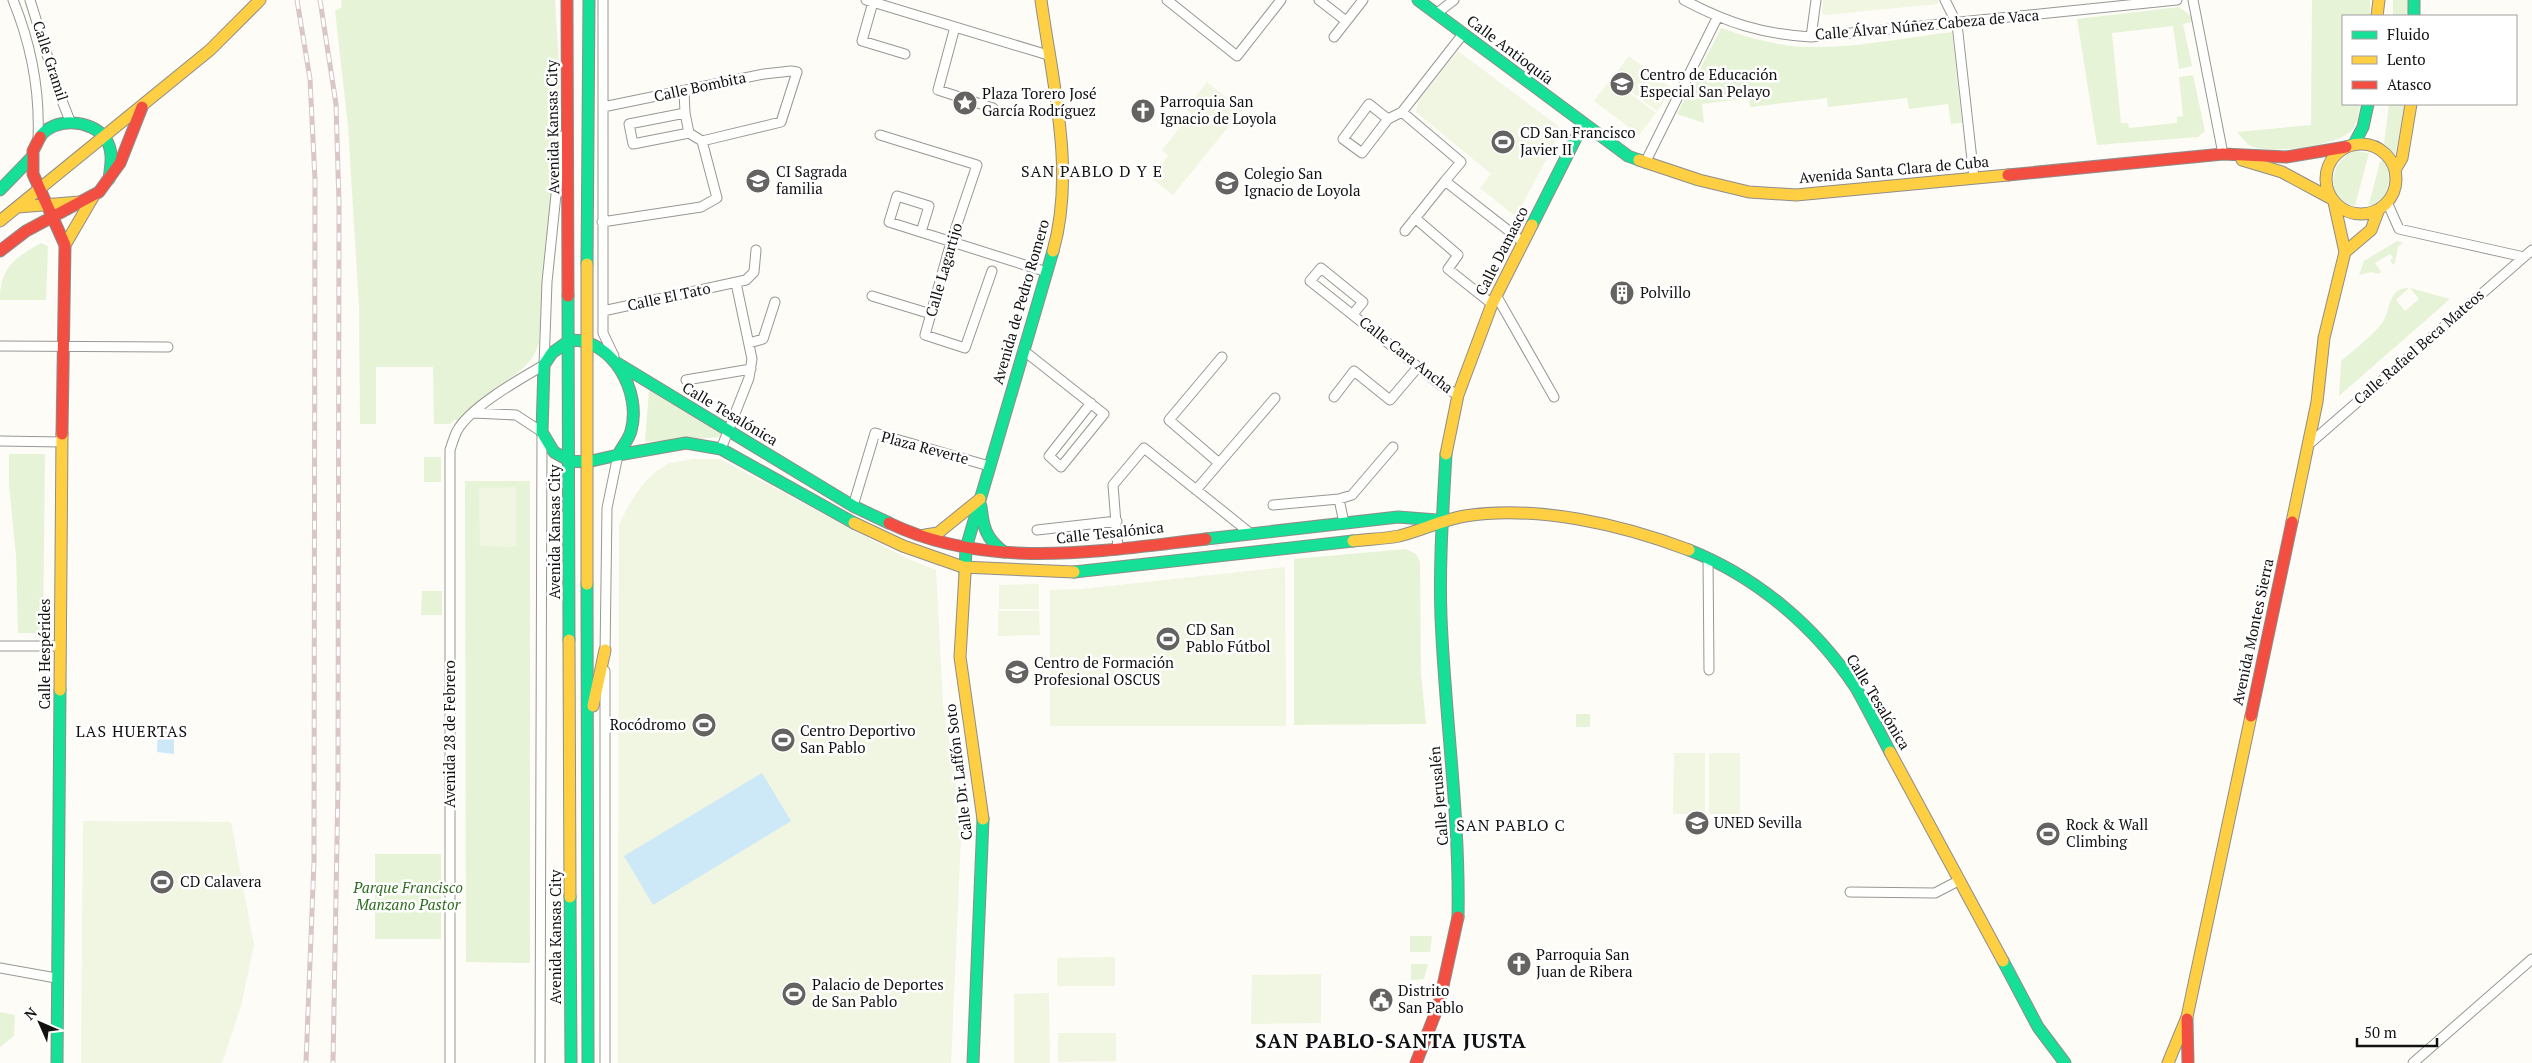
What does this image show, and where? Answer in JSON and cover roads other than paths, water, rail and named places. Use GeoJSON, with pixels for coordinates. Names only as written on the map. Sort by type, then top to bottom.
{"type":"FeatureCollection","features":[{"type":"Feature","properties":{"kind":"street","name":"Calle Gramil"},"geometry":{"type":"LineString","coordinates":[[13,0],[35,76],[39,120],[38,140]]}},
{"type":"Feature","properties":{"kind":"street","name":"Calle Gramil"},"geometry":{"type":"LineString","coordinates":[[30,0],[59,93],[70,121]]}},
{"type":"Feature","properties":{"kind":"street"},"geometry":{"type":"LineString","coordinates":[[0,222],[210,50],[260,0]]}},
{"type":"Feature","properties":{"kind":"street","name":"Avenida Kansas City"},"geometry":{"type":"LineString","coordinates":[[567,0],[570,340],[571,1063]]}},
{"type":"Feature","properties":{"kind":"street"},"geometry":{"type":"LineString","coordinates":[[588,1063],[587,341],[589,0]]}},
{"type":"Feature","properties":{"kind":"street"},"geometry":{"type":"LineString","coordinates":[[603,0],[603,333],[632,395],[633,412],[630,431],[618,455],[607,508],[605,1063]]}},
{"type":"Feature","properties":{"kind":"street","name":"Avenida de Pedro Romero"},"geometry":{"type":"LineString","coordinates":[[966,548],[1059,230],[1063,200],[1064,167],[1041,0]]}},
{"type":"Feature","properties":{"kind":"street"},"geometry":{"type":"LineString","coordinates":[[1167,0],[1237,56],[1281,0]]}},
{"type":"Feature","properties":{"kind":"street"},"geometry":{"type":"LineString","coordinates":[[1319,0],[1346,21]]}},
{"type":"Feature","properties":{"kind":"street"},"geometry":{"type":"LineString","coordinates":[[1334,37],[1363,0]]}},
{"type":"Feature","properties":{"kind":"street","name":"Calle Antioquía"},"geometry":{"type":"LineString","coordinates":[[1418,0],[1583,124]]}},
{"type":"Feature","properties":{"kind":"street"},"geometry":{"type":"LineString","coordinates":[[1436,14],[1454,0]]}},
{"type":"Feature","properties":{"kind":"street","name":"Calle Álvar Núñez Cabeza de Vaca"},"geometry":{"type":"LineString","coordinates":[[1684,0],[1717,18],[1777,35],[1811,37],[1957,24],[2079,10],[2117,3],[2177,0]]}},
{"type":"Feature","properties":{"kind":"street"},"geometry":{"type":"LineString","coordinates":[[1811,37],[1816,0]]}},
{"type":"Feature","properties":{"kind":"street"},"geometry":{"type":"LineString","coordinates":[[1945,0],[1957,24],[1974,178]]}},
{"type":"Feature","properties":{"kind":"street"},"geometry":{"type":"LineString","coordinates":[[2075,0],[2079,10]]}},
{"type":"Feature","properties":{"kind":"street"},"geometry":{"type":"LineString","coordinates":[[2193,0],[2223,154]]}},
{"type":"Feature","properties":{"kind":"street"},"geometry":{"type":"LineString","coordinates":[[2377,15],[2380,0]]}},
{"type":"Feature","properties":{"kind":"street"},"geometry":{"type":"LineString","coordinates":[[2414,0],[2414,15]]}},
{"type":"Feature","properties":{"kind":"street"},"geometry":{"type":"LineString","coordinates":[[905,54],[862,41],[869,1],[1048,55]]}},
{"type":"Feature","properties":{"kind":"street"},"geometry":{"type":"LineString","coordinates":[[1646,163],[1717,18]]}},
{"type":"Feature","properties":{"kind":"street"},"geometry":{"type":"LineString","coordinates":[[955,27],[938,90],[993,108]]}},
{"type":"Feature","properties":{"kind":"street"},"geometry":{"type":"LineString","coordinates":[[1388,119],[1369,104],[1343,139],[1362,153],[1388,119],[1402,112],[1463,34]]}},
{"type":"Feature","properties":{"kind":"street","name":"Calle Bombita"},"geometry":{"type":"LineString","coordinates":[[603,107],[764,74],[797,72],[781,122],[702,141]]}},
{"type":"Feature","properties":{"kind":"street"},"geometry":{"type":"LineString","coordinates":[[542,432],[547,282],[567,88]]}},
{"type":"Feature","properties":{"kind":"street"},"geometry":{"type":"LineString","coordinates":[[684,91],[685,113],[689,133]]}},
{"type":"Feature","properties":{"kind":"street"},"geometry":{"type":"LineString","coordinates":[[2368,105],[2364,127],[2350,146],[2333,158],[2326,174],[2328,192],[2341,208],[2359,214],[2383,206]]}},
{"type":"Feature","properties":{"kind":"street"},"geometry":{"type":"LineString","coordinates":[[2395,170],[2402,158],[2411,105]]}},
{"type":"Feature","properties":{"kind":"street"},"geometry":{"type":"LineString","coordinates":[[65,245],[41,188],[33,174],[32,158],[38,140],[52,126],[70,121],[90,126],[108,124],[139,109]]}},
{"type":"Feature","properties":{"kind":"street"},"geometry":{"type":"LineString","coordinates":[[65,245],[94,196],[109,179],[134,132],[139,109]]}},
{"type":"Feature","properties":{"kind":"street"},"geometry":{"type":"LineString","coordinates":[[1402,112],[1461,162],[1405,231]]}},
{"type":"Feature","properties":{"kind":"street"},"geometry":{"type":"LineString","coordinates":[[602,222],[702,207],[717,198],[702,141],[689,133],[633,144],[630,124],[685,113]]}},
{"type":"Feature","properties":{"kind":"street","name":"Avenida Santa Clara de Cuba"},"geometry":{"type":"LineString","coordinates":[[1583,124],[1628,156],[1646,163],[1749,192],[1796,195],[2223,154],[2286,157],[2350,146]]}},
{"type":"Feature","properties":{"kind":"street","name":"Calle Damasco"},"geometry":{"type":"LineString","coordinates":[[1442,521],[1447,442],[1458,396],[1476,340],[1494,300],[1583,124]]}},
{"type":"Feature","properties":{"kind":"street"},"geometry":{"type":"LineString","coordinates":[[90,126],[105,137],[112,153],[113,162],[109,179]]}},
{"type":"Feature","properties":{"kind":"street","name":"Calle Lagartijo"},"geometry":{"type":"LineString","coordinates":[[880,135],[976,165],[951,242],[925,335],[965,348],[992,271]]}},
{"type":"Feature","properties":{"kind":"street"},"geometry":{"type":"LineString","coordinates":[[2345,252],[2371,230],[2383,206],[2394,190],[2395,170],[2391,161],[2377,147],[2350,146]]}},
{"type":"Feature","properties":{"kind":"street","name":"Avenida Santa Clara de Cuba"},"geometry":{"type":"LineString","coordinates":[[2223,154],[2282,172],[2333,200]]}},
{"type":"Feature","properties":{"kind":"street"},"geometry":{"type":"LineString","coordinates":[[1,188],[32,158]]}},
{"type":"Feature","properties":{"kind":"street"},"geometry":{"type":"LineString","coordinates":[[1445,181],[1523,242]]}},
{"type":"Feature","properties":{"kind":"street"},"geometry":{"type":"LineString","coordinates":[[41,188],[52,197],[65,202]]}},
{"type":"Feature","properties":{"kind":"street"},"geometry":{"type":"LineString","coordinates":[[18,207],[80,202],[94,196]]}},
{"type":"Feature","properties":{"kind":"street"},"geometry":{"type":"LineString","coordinates":[[0,251],[11,240],[94,196]]}},
{"type":"Feature","properties":{"kind":"street"},"geometry":{"type":"LineString","coordinates":[[921,232],[929,206],[897,196],[889,222],[1047,272]]}},
{"type":"Feature","properties":{"kind":"street","name":"Avenida Montes Sierra"},"geometry":{"type":"LineString","coordinates":[[2168,1063],[2186,1017],[2317,402],[2324,338],[2345,252],[2333,200]]}},
{"type":"Feature","properties":{"kind":"street"},"geometry":{"type":"LineString","coordinates":[[2383,206],[2399,228],[2524,257]]}},
{"type":"Feature","properties":{"kind":"street"},"geometry":{"type":"LineString","coordinates":[[1415,218],[1458,255],[1448,269],[1494,300],[1554,397]]}},
{"type":"Feature","properties":{"kind":"street"},"geometry":{"type":"LineString","coordinates":[[30,229],[49,228],[65,245]]}},
{"type":"Feature","properties":{"kind":"street","name":"Calle Hespérides"},"geometry":{"type":"LineString","coordinates":[[57,1063],[56,978],[61,763],[60,646],[65,245]]}},
{"type":"Feature","properties":{"kind":"street","name":"Calle El Tato"},"geometry":{"type":"LineString","coordinates":[[603,311],[746,280],[754,272],[756,250]]}},
{"type":"Feature","properties":{"kind":"street","name":"Calle Rafael Beca Mateos"},"geometry":{"type":"LineString","coordinates":[[2308,445],[2532,250]]}},
{"type":"Feature","properties":{"kind":"street","name":"Calle Cara Ancha"},"geometry":{"type":"LineString","coordinates":[[1353,314],[1363,302],[1321,268],[1310,281],[1418,367],[1458,396]]}},
{"type":"Feature","properties":{"kind":"street"},"geometry":{"type":"LineString","coordinates":[[721,449],[751,369],[752,359],[736,283]]}},
{"type":"Feature","properties":{"kind":"street"},"geometry":{"type":"LineString","coordinates":[[872,296],[931,314]]}},
{"type":"Feature","properties":{"kind":"street"},"geometry":{"type":"LineString","coordinates":[[749,343],[763,339],[775,302]]}},
{"type":"Feature","properties":{"kind":"street"},"geometry":{"type":"LineString","coordinates":[[544,365],[552,353],[570,340],[587,341]]}},
{"type":"Feature","properties":{"kind":"street","name":"Calle Tesalónica"},"geometry":{"type":"LineString","coordinates":[[587,341],[617,363],[853,506],[905,530],[966,548],[1007,553],[1070,554],[1398,517],[1442,521]]}},
{"type":"Feature","properties":{"kind":"street"},"geometry":{"type":"LineString","coordinates":[[0,346],[168,347]]}},
{"type":"Feature","properties":{"kind":"street"},"geometry":{"type":"LineString","coordinates":[[1023,350],[1091,403],[1104,414],[1061,467],[1049,456],[1091,403]]}},
{"type":"Feature","properties":{"kind":"street"},"geometry":{"type":"LineString","coordinates":[[1219,463],[1169,420],[1222,357]]}},
{"type":"Feature","properties":{"kind":"street","name":"Avenida 28 de Febrero"},"geometry":{"type":"LineString","coordinates":[[450,1063],[450,450],[457,430],[474,413],[506,387],[544,365]]}},
{"type":"Feature","properties":{"kind":"street"},"geometry":{"type":"LineString","coordinates":[[1334,397],[1354,371],[1390,400],[1418,367]]}},
{"type":"Feature","properties":{"kind":"street"},"geometry":{"type":"LineString","coordinates":[[686,380],[751,369]]}},
{"type":"Feature","properties":{"kind":"street"},"geometry":{"type":"LineString","coordinates":[[1196,490],[1275,398]]}},
{"type":"Feature","properties":{"kind":"street"},"geometry":{"type":"LineString","coordinates":[[474,413],[516,415],[542,432],[554,452],[570,461]]}},
{"type":"Feature","properties":{"kind":"street","name":"Avenida Kansas City"},"geometry":{"type":"LineString","coordinates":[[540,1063],[542,432]]}},
{"type":"Feature","properties":{"kind":"street","name":"Plaza Reverte"},"geometry":{"type":"LineString","coordinates":[[853,506],[876,433],[989,466]]}},
{"type":"Feature","properties":{"kind":"street"},"geometry":{"type":"LineString","coordinates":[[0,441],[62,442]]}},
{"type":"Feature","properties":{"kind":"street","name":"Calle Tesalónica"},"geometry":{"type":"LineString","coordinates":[[570,461],[587,462],[686,443],[721,449],[784,482],[846,519],[903,546],[964,567],[1070,572],[1399,536],[1442,521],[1491,513],[1579,519],[1646,533],[1708,558],[1773,598],[1804,625],[1832,656],[1856,689],[2038,1027],[2065,1063]]}},
{"type":"Feature","properties":{"kind":"street"},"geometry":{"type":"LineString","coordinates":[[1273,504],[1339,499],[1352,495],[1393,447]]}},
{"type":"Feature","properties":{"kind":"street"},"geometry":{"type":"LineString","coordinates":[[1118,549],[1113,485],[1144,448],[1250,533]]}},
{"type":"Feature","properties":{"kind":"street"},"geometry":{"type":"LineString","coordinates":[[921,535],[938,533],[980,499]]}},
{"type":"Feature","properties":{"kind":"street"},"geometry":{"type":"LineString","coordinates":[[980,499],[983,526],[989,542],[1007,553]]}},
{"type":"Feature","properties":{"kind":"street"},"geometry":{"type":"LineString","coordinates":[[1339,499],[1344,523]]}},
{"type":"Feature","properties":{"kind":"street"},"geometry":{"type":"LineString","coordinates":[[846,519],[853,506]]}},
{"type":"Feature","properties":{"kind":"street"},"geometry":{"type":"LineString","coordinates":[[1038,530],[1117,521]]}},
{"type":"Feature","properties":{"kind":"street","name":"Calle Jerusalén"},"geometry":{"type":"LineString","coordinates":[[1416,1063],[1439,1004],[1458,916],[1456,820],[1443,664],[1442,521]]}},
{"type":"Feature","properties":{"kind":"street","name":"Calle Dr. Laffón Soto"},"geometry":{"type":"LineString","coordinates":[[966,548],[960,657],[984,826],[973,1063]]}},
{"type":"Feature","properties":{"kind":"street"},"geometry":{"type":"LineString","coordinates":[[1708,558],[1708,670]]}},
{"type":"Feature","properties":{"kind":"street"},"geometry":{"type":"LineString","coordinates":[[0,646],[60,646]]}},
{"type":"Feature","properties":{"kind":"street"},"geometry":{"type":"LineString","coordinates":[[588,731],[605,650]]}},
{"type":"Feature","properties":{"kind":"street"},"geometry":{"type":"LineString","coordinates":[[1850,892],[1935,893],[1960,880]]}},
{"type":"Feature","properties":{"kind":"street"},"geometry":{"type":"LineString","coordinates":[[2413,1063],[2532,959]]}},
{"type":"Feature","properties":{"kind":"street"},"geometry":{"type":"LineString","coordinates":[[0,968],[56,978]]}},
{"type":"Feature","properties":{"kind":"street","name":"Avenida Montes Sierra"},"geometry":{"type":"LineString","coordinates":[[2186,1017],[2188,1063]]}},
{"type":"Feature","properties":{"kind":"water"},"geometry":{"type":"Polygon","coordinates":[[[158,728],[174,728],[174,754],[157,752],[158,728]]]}},
{"type":"Feature","properties":{"kind":"water"},"geometry":{"type":"Polygon","coordinates":[[[762,773],[791,821],[653,905],[624,856],[762,773]]]}},
{"type":"Feature","properties":{"kind":"railway"},"geometry":{"type":"LineString","coordinates":[[297,0],[310,79],[315,180],[314,861],[306,1063]]}},
{"type":"Feature","properties":{"kind":"railway"},"geometry":{"type":"LineString","coordinates":[[320,0],[336,104],[339,203],[338,786],[333,1063]]}},
{"type":"Feature","properties":{"kind":"place","name":"Centro de Educación Especial San Pelayo"},"geometry":{"type":"Point","coordinates":[1622,84]}},
{"type":"Feature","properties":{"kind":"place","name":"Plaza Torero José García Rodríguez"},"geometry":{"type":"Point","coordinates":[965,103]}},
{"type":"Feature","properties":{"kind":"place","name":"Parroquia San Ignacio de Loyola"},"geometry":{"type":"Point","coordinates":[1143,111]}},
{"type":"Feature","properties":{"kind":"place","name":"CD San Francisco Javier II"},"geometry":{"type":"Point","coordinates":[1503,142]}},
{"type":"Feature","properties":{"kind":"place","name":"CI Sagrada familia"},"geometry":{"type":"Point","coordinates":[758,181]}},
{"type":"Feature","properties":{"kind":"place","name":"Colegio San Ignacio de Loyola"},"geometry":{"type":"Point","coordinates":[1227,183]}},
{"type":"Feature","properties":{"kind":"place","name":"Polvillo"},"geometry":{"type":"Point","coordinates":[1622,293]}},
{"type":"Feature","properties":{"kind":"place","name":"CD San Pablo Fútbol"},"geometry":{"type":"Point","coordinates":[1168,639]}},
{"type":"Feature","properties":{"kind":"place","name":"Centro de Formación Profesional OSCUS"},"geometry":{"type":"Point","coordinates":[1017,672]}},
{"type":"Feature","properties":{"kind":"place","name":"Rocódromo"},"geometry":{"type":"Point","coordinates":[704,725]}},
{"type":"Feature","properties":{"kind":"place","name":"Centro Deportivo San Pablo"},"geometry":{"type":"Point","coordinates":[783,740]}},
{"type":"Feature","properties":{"kind":"place","name":"UNED Sevilla"},"geometry":{"type":"Point","coordinates":[1697,823]}},
{"type":"Feature","properties":{"kind":"place","name":"Rock & Wall Climbing"},"geometry":{"type":"Point","coordinates":[2048,834]}},
{"type":"Feature","properties":{"kind":"place","name":"CD Calavera"},"geometry":{"type":"Point","coordinates":[162,882]}},
{"type":"Feature","properties":{"kind":"place","name":"Parroquia San Juan de Ribera"},"geometry":{"type":"Point","coordinates":[1519,964]}},
{"type":"Feature","properties":{"kind":"place","name":"Palacio de Deportes de San Pablo"},"geometry":{"type":"Point","coordinates":[794,994]}},
{"type":"Feature","properties":{"kind":"place","name":"Distrito San Pablo"},"geometry":{"type":"Point","coordinates":[1381,1000]}},
{"type":"Feature","properties":{"kind":"district","name":"SAN PABLO D Y E"},"geometry":{"type":"Point","coordinates":[1092,171]}},
{"type":"Feature","properties":{"kind":"district","name":"LAS HUERTAS"},"geometry":{"type":"Point","coordinates":[132,731]}},
{"type":"Feature","properties":{"kind":"district","name":"SAN PABLO C"},"geometry":{"type":"Point","coordinates":[1511,825]}},
{"type":"Feature","properties":{"kind":"district","name":"SAN PABLO-SANTA JUSTA"},"geometry":{"type":"Point","coordinates":[1391,1041]}},
{"type":"Feature","properties":{"kind":"park label","name":"Parque Francisco Manzano Pastor"},"geometry":{"type":"Point","coordinates":[408,896]}}]}
